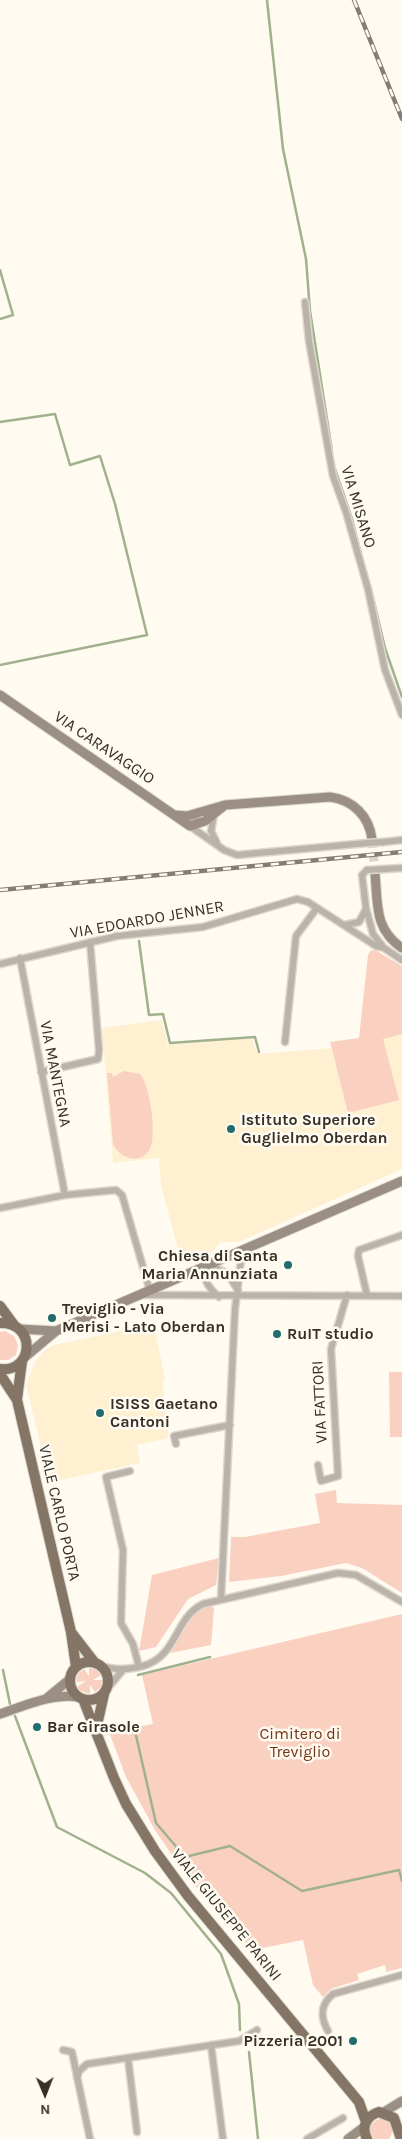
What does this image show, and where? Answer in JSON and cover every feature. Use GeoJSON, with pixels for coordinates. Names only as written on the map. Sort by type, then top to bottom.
{"type":"FeatureCollection","features":[{"type":"Feature","properties":{"kind":"main road"},"geometry":{"type":"LineString","coordinates":[[0,1306],[17,1327]]}},
{"type":"Feature","properties":{"kind":"main road"},"geometry":{"type":"LineString","coordinates":[[0,1323],[17,1327]]}},
{"type":"Feature","properties":{"kind":"main road","name":"VIALE CARLO PORTA"},"geometry":{"type":"LineString","coordinates":[[17,1327],[26,1339],[17,1400]]}},
{"type":"Feature","properties":{"kind":"main road"},"geometry":{"type":"LineString","coordinates":[[0,1369],[10,1369],[23,1359]]}},
{"type":"Feature","properties":{"kind":"main road","name":"VIALE CARLO PORTA"},"geometry":{"type":"LineString","coordinates":[[0,1374],[17,1400],[72,1632],[76,1667]]}},
{"type":"Feature","properties":{"kind":"main road","name":"VIALE CARLO PORTA"},"geometry":{"type":"LineString","coordinates":[[72,1632],[108,1677],[105,1691]]}},
{"type":"Feature","properties":{"kind":"main road"},"geometry":{"type":"LineString","coordinates":[[98,1664],[85,1662],[76,1667],[70,1679],[72,1689],[81,1698],[94,1700],[105,1691]]}},
{"type":"Feature","properties":{"kind":"main road"},"geometry":{"type":"LineString","coordinates":[[96,1731],[105,1691]]}},
{"type":"Feature","properties":{"kind":"main road","name":"VIALE GIUSEPPE PARINI"},"geometry":{"type":"LineString","coordinates":[[81,1698],[126,1804],[155,1851],[188,1896],[359,2102]]}},
{"type":"Feature","properties":{"kind":"main road"},"geometry":{"type":"LineString","coordinates":[[359,2102],[394,2118],[399,2132]]}},
{"type":"Feature","properties":{"kind":"main road"},"geometry":{"type":"LineString","coordinates":[[359,2102],[367,2139]]}},
{"type":"Feature","properties":{"kind":"main road"},"geometry":{"type":"LineString","coordinates":[[365,2124],[374,2114],[382,2112]]}},
{"type":"Feature","properties":{"kind":"street","name":"VIA MISANO"},"geometry":{"type":"LineString","coordinates":[[305,302],[309,340],[333,476],[346,512],[368,589],[385,670],[402,714]]}},
{"type":"Feature","properties":{"kind":"street","name":"VIA CARAVAGGIO"},"geometry":{"type":"LineString","coordinates":[[0,695],[190,826]]}},
{"type":"Feature","properties":{"kind":"street"},"geometry":{"type":"LineString","coordinates":[[175,815],[187,816],[225,805],[324,797],[336,798],[360,811],[368,822],[369,841]]}},
{"type":"Feature","properties":{"kind":"street"},"geometry":{"type":"LineString","coordinates":[[190,826],[205,821],[225,805]]}},
{"type":"Feature","properties":{"kind":"street"},"geometry":{"type":"LineString","coordinates":[[190,826],[199,813]]}},
{"type":"Feature","properties":{"kind":"street"},"geometry":{"type":"LineString","coordinates":[[215,814],[210,825],[218,846]]}},
{"type":"Feature","properties":{"kind":"street"},"geometry":{"type":"LineString","coordinates":[[190,826],[224,850],[237,855],[369,841],[402,840]]}},
{"type":"Feature","properties":{"kind":"street"},"geometry":{"type":"LineString","coordinates":[[384,948],[373,934],[366,908],[362,875],[385,869],[402,868]]}},
{"type":"Feature","properties":{"kind":"street"},"geometry":{"type":"LineString","coordinates":[[371,872],[382,928],[402,948]]}},
{"type":"Feature","properties":{"kind":"street","name":"VIA EDOARDO JENNER"},"geometry":{"type":"LineString","coordinates":[[0,964],[117,936],[203,927],[297,899],[303,900],[317,908],[376,946],[384,948],[402,960]]}},
{"type":"Feature","properties":{"kind":"street"},"geometry":{"type":"LineString","coordinates":[[285,1042],[296,936],[317,908]]}},
{"type":"Feature","properties":{"kind":"street"},"geometry":{"type":"LineString","coordinates":[[344,924],[359,922],[366,908]]}},
{"type":"Feature","properties":{"kind":"street"},"geometry":{"type":"LineString","coordinates":[[41,1072],[98,1060],[99,1050],[90,942]]}},
{"type":"Feature","properties":{"kind":"street","name":"VIA MANTEGNA"},"geometry":{"type":"LineString","coordinates":[[20,958],[65,1195]]}},
{"type":"Feature","properties":{"kind":"street"},"geometry":{"type":"LineString","coordinates":[[23,1359],[56,1331],[402,1181]]}},
{"type":"Feature","properties":{"kind":"street"},"geometry":{"type":"LineString","coordinates":[[0,1208],[65,1195],[111,1189],[120,1192],[150,1291]]}},
{"type":"Feature","properties":{"kind":"street"},"geometry":{"type":"LineString","coordinates":[[367,1295],[358,1256],[359,1250],[402,1235]]}},
{"type":"Feature","properties":{"kind":"street"},"geometry":{"type":"LineString","coordinates":[[221,1599],[238,1292],[241,1260],[246,1249]]}},
{"type":"Feature","properties":{"kind":"street"},"geometry":{"type":"LineString","coordinates":[[208,1265],[227,1273],[238,1292]]}},
{"type":"Feature","properties":{"kind":"street"},"geometry":{"type":"LineString","coordinates":[[208,1265],[204,1272],[206,1283],[219,1296]]}},
{"type":"Feature","properties":{"kind":"street"},"geometry":{"type":"LineString","coordinates":[[140,1295],[219,1296],[238,1292],[402,1296]]}},
{"type":"Feature","properties":{"kind":"street","name":"VIA FATTORI"},"geometry":{"type":"LineString","coordinates":[[318,1465],[321,1481],[338,1476],[331,1348],[347,1295]]}},
{"type":"Feature","properties":{"kind":"street"},"geometry":{"type":"LineString","coordinates":[[17,1327],[56,1331]]}},
{"type":"Feature","properties":{"kind":"street"},"geometry":{"type":"LineString","coordinates":[[176,1444],[174,1436],[230,1425]]}},
{"type":"Feature","properties":{"kind":"street"},"geometry":{"type":"LineString","coordinates":[[130,1471],[106,1476],[123,1550],[121,1622],[133,1644],[139,1667]]}},
{"type":"Feature","properties":{"kind":"street"},"geometry":{"type":"LineString","coordinates":[[98,1664],[122,1671],[160,1659],[196,1608],[203,1604],[340,1572],[356,1575],[402,1602]]}},
{"type":"Feature","properties":{"kind":"street"},"geometry":{"type":"LineString","coordinates":[[105,1691],[122,1671]]}},
{"type":"Feature","properties":{"kind":"street"},"geometry":{"type":"LineString","coordinates":[[45,1700],[70,1679]]}},
{"type":"Feature","properties":{"kind":"street"},"geometry":{"type":"LineString","coordinates":[[0,1714],[45,1700],[70,1696],[81,1698]]}},
{"type":"Feature","properties":{"kind":"street"},"geometry":{"type":"LineString","coordinates":[[328,2031],[322,2020],[322,2009],[333,1994],[402,1975]]}},
{"type":"Feature","properties":{"kind":"street"},"geometry":{"type":"LineString","coordinates":[[77,2078],[79,2071],[87,2064],[239,2041],[256,2030]]}},
{"type":"Feature","properties":{"kind":"street"},"geometry":{"type":"LineString","coordinates":[[211,2045],[223,2139]]}},
{"type":"Feature","properties":{"kind":"street"},"geometry":{"type":"LineString","coordinates":[[62,2050],[72,2052],[90,2139]]}},
{"type":"Feature","properties":{"kind":"street"},"geometry":{"type":"LineString","coordinates":[[128,2058],[137,2132]]}},
{"type":"Feature","properties":{"kind":"street"},"geometry":{"type":"LineString","coordinates":[[382,2112],[402,2101]]}},
{"type":"Feature","properties":{"kind":"street"},"geometry":{"type":"LineString","coordinates":[[307,2139],[343,2118]]}},
{"type":"Feature","properties":{"kind":"street"},"geometry":{"type":"LineString","coordinates":[[348,2139],[365,2124]]}},
{"type":"Feature","properties":{"kind":"shaded area","name":"Istituto Superiore Guglielmo Oberdan"},"geometry":{"type":"Polygon","coordinates":[[[162,1020],[168,1045],[251,1037],[258,1054],[331,1048],[349,1113],[383,1038],[402,1034],[402,1169],[239,1242],[221,1242],[212,1252],[181,1260],[161,1185],[159,1158],[113,1163],[102,1028],[162,1020]]]}},
{"type":"Feature","properties":{"kind":"shaded area","name":"ISISS Gaetano Cantoni"},"geometry":{"type":"Polygon","coordinates":[[[154,1324],[165,1380],[162,1381],[169,1438],[137,1445],[140,1463],[50,1482],[26,1385],[35,1362],[46,1349],[54,1345],[154,1324]]]}},
{"type":"Feature","properties":{"kind":"green space"},"geometry":{"type":"Polygon","coordinates":[[[375,950],[402,966],[402,1034],[383,1039],[399,1100],[348,1113],[330,1042],[359,1038],[368,955],[370,951],[375,950]]]}},
{"type":"Feature","properties":{"kind":"green space"},"geometry":{"type":"Polygon","coordinates":[[[124,1071],[140,1074],[147,1088],[151,1108],[153,1130],[151,1146],[148,1152],[138,1158],[126,1157],[116,1150],[113,1144],[107,1073],[112,1073],[113,1077],[124,1071]]]}},
{"type":"Feature","properties":{"kind":"green space"},"geometry":{"type":"Polygon","coordinates":[[[5,1331],[14,1336],[18,1345],[16,1355],[8,1360],[0,1360],[0,1332],[5,1331]]]}},
{"type":"Feature","properties":{"kind":"green space"},"geometry":{"type":"Polygon","coordinates":[[[389,1372],[402,1372],[402,1437],[390,1437],[389,1372]]]}},
{"type":"Feature","properties":{"kind":"green space"},"geometry":{"type":"Polygon","coordinates":[[[336,1490],[337,1503],[402,1505],[402,1593],[362,1568],[346,1563],[281,1576],[229,1582],[231,1537],[245,1537],[320,1523],[315,1494],[336,1490]]]}},
{"type":"Feature","properties":{"kind":"green space"},"geometry":{"type":"Polygon","coordinates":[[[219,1558],[216,1585],[188,1599],[156,1647],[139,1651],[152,1575],[219,1558]]]}},
{"type":"Feature","properties":{"kind":"green space"},"geometry":{"type":"Polygon","coordinates":[[[205,1605],[211,1605],[214,1608],[211,1645],[170,1653],[196,1610],[205,1605]]]}},
{"type":"Feature","properties":{"kind":"green space","name":"Cimitero di Treviglio"},"geometry":{"type":"Polygon","coordinates":[[[402,1614],[402,1968],[386,1972],[385,1965],[357,1974],[359,1980],[331,1989],[323,1997],[313,1985],[303,1940],[252,1950],[185,1874],[155,1830],[126,1777],[109,1732],[153,1724],[142,1675],[402,1614]]]}},
{"type":"Feature","properties":{"kind":"green space"},"geometry":{"type":"Polygon","coordinates":[[[89,1668],[95,1669],[101,1675],[93,1680],[102,1680],[101,1687],[95,1692],[90,1685],[90,1694],[81,1691],[77,1687],[86,1681],[76,1682],[78,1674],[84,1669],[89,1676],[89,1668]]]}},
{"type":"Feature","properties":{"kind":"green space"},"geometry":{"type":"Polygon","coordinates":[[[380,2118],[390,2122],[392,2132],[389,2139],[373,2139],[369,2133],[370,2125],[380,2118]]]}},
{"type":"Feature","properties":{"kind":"waterway"},"geometry":{"type":"LineString","coordinates":[[267,0],[283,149],[306,259],[310,311],[332,451]]}},
{"type":"Feature","properties":{"kind":"waterway"},"geometry":{"type":"LineString","coordinates":[[0,270],[13,315],[0,319]]}},
{"type":"Feature","properties":{"kind":"waterway"},"geometry":{"type":"LineString","coordinates":[[0,422],[55,414],[70,465],[100,456],[115,504],[147,635],[0,665]]}},
{"type":"Feature","properties":{"kind":"waterway"},"geometry":{"type":"LineString","coordinates":[[335,469],[352,519],[363,562]]}},
{"type":"Feature","properties":{"kind":"waterway"},"geometry":{"type":"LineString","coordinates":[[371,589],[385,648],[402,697]]}},
{"type":"Feature","properties":{"kind":"waterway"},"geometry":{"type":"LineString","coordinates":[[139,941],[149,1015],[163,1014],[170,1043],[255,1037],[259,1052]]}},
{"type":"Feature","properties":{"kind":"waterway"},"geometry":{"type":"LineString","coordinates":[[138,1675],[210,1657]]}},
{"type":"Feature","properties":{"kind":"waterway"},"geometry":{"type":"LineString","coordinates":[[3,1670],[10,1704]]}},
{"type":"Feature","properties":{"kind":"waterway"},"geometry":{"type":"LineString","coordinates":[[15,1716],[57,1827],[145,1873],[171,1893],[221,1954],[239,2004],[240,2030]]}},
{"type":"Feature","properties":{"kind":"waterway"},"geometry":{"type":"LineString","coordinates":[[135,1731],[156,1823],[185,1857],[230,1846],[302,1891],[399,1870],[402,1881]]}},
{"type":"Feature","properties":{"kind":"waterway"},"geometry":{"type":"LineString","coordinates":[[249,2052],[258,2139]]}},
{"type":"Feature","properties":{"kind":"tunnel"},"geometry":{"type":"LineString","coordinates":[[372,839],[375,874]]}},
{"type":"Feature","properties":{"kind":"railway"},"geometry":{"type":"LineString","coordinates":[[354,0],[402,119]]}},
{"type":"Feature","properties":{"kind":"railway"},"geometry":{"type":"LineString","coordinates":[[0,890],[402,852]]}},
{"type":"Feature","properties":{"kind":"place","name":"Istituto Superiore Guglielmo Oberdan"},"geometry":{"type":"Point","coordinates":[231,1129]}},
{"type":"Feature","properties":{"kind":"place","name":"Chiesa di Santa Maria Annunziata"},"geometry":{"type":"Point","coordinates":[288,1265]}},
{"type":"Feature","properties":{"kind":"place","name":"Treviglio - Via Merisi - Lato Oberdan"},"geometry":{"type":"Point","coordinates":[52,1318]}},
{"type":"Feature","properties":{"kind":"place","name":"RuIT studio"},"geometry":{"type":"Point","coordinates":[277,1334]}},
{"type":"Feature","properties":{"kind":"place","name":"ISISS Gaetano Cantoni"},"geometry":{"type":"Point","coordinates":[100,1413]}},
{"type":"Feature","properties":{"kind":"place","name":"Bar Girasole"},"geometry":{"type":"Point","coordinates":[37,1727]}},
{"type":"Feature","properties":{"kind":"place","name":"Pizzeria 2001"},"geometry":{"type":"Point","coordinates":[353,2041]}}]}
